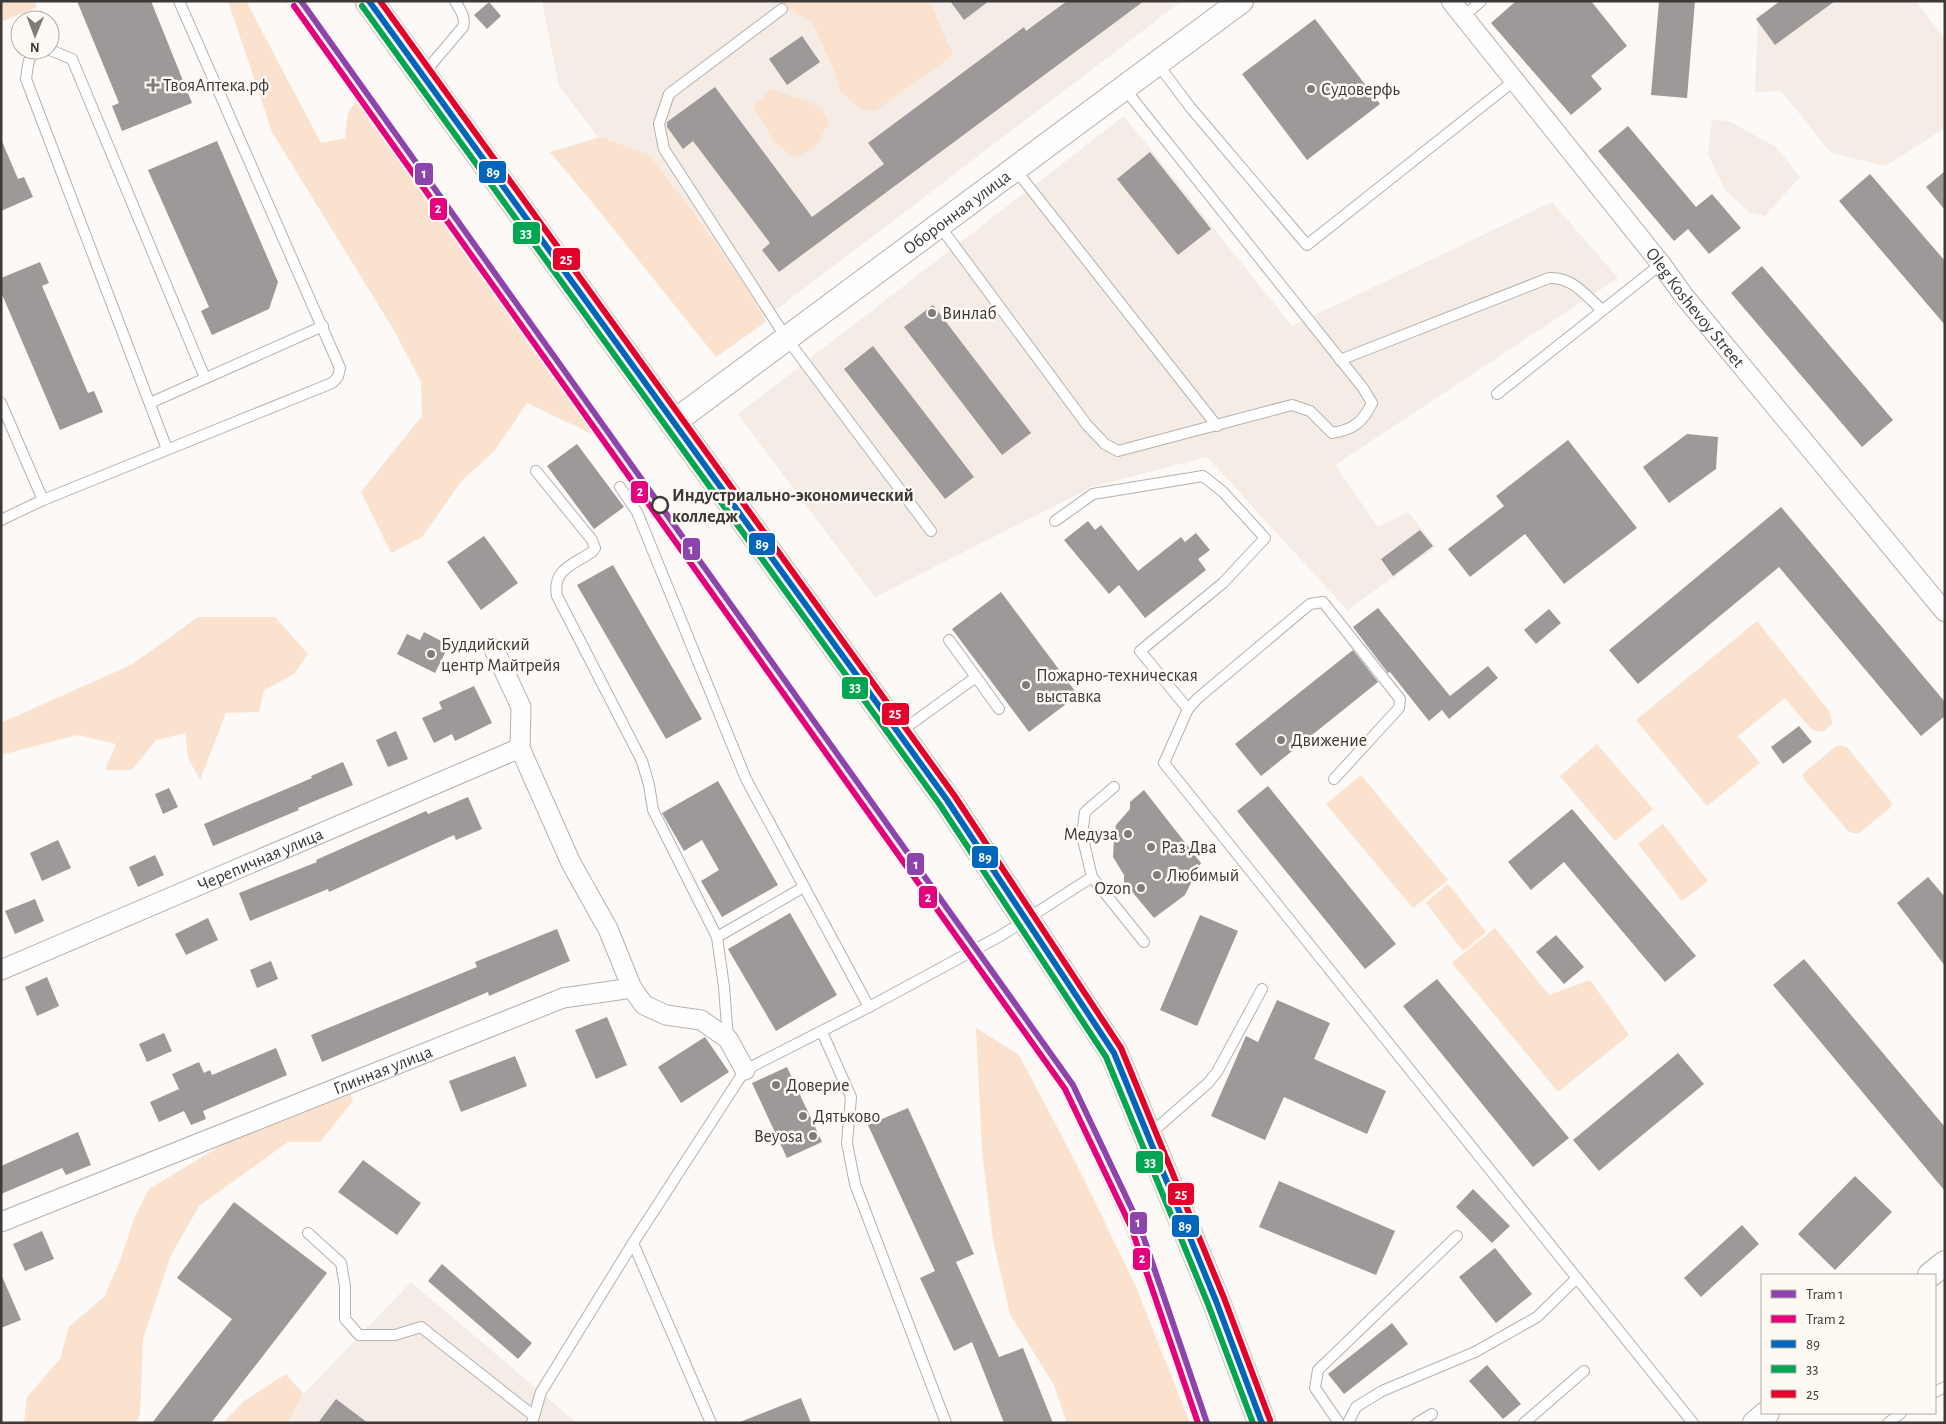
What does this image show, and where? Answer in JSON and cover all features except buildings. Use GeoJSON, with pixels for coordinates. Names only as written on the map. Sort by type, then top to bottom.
{"type":"FeatureCollection","features":[{"type":"Feature","properties":{"kind":"main road"},"geometry":{"type":"LineString","coordinates":[[369,1],[948,800],[1114,1054],[1216,1301],[1262,1423]]}},
{"type":"Feature","properties":{"kind":"street","name":"Оборонная улица"},"geometry":{"type":"LineString","coordinates":[[674,422],[1241,1]]}},
{"type":"Feature","properties":{"kind":"street","name":"Oleg Koshevoy Street"},"geometry":{"type":"LineString","coordinates":[[1451,1],[1661,264],[1684,296],[1945,612]]}},
{"type":"Feature","properties":{"kind":"street"},"geometry":{"type":"LineString","coordinates":[[494,649],[521,707],[520,748],[571,863],[608,929],[632,988],[644,1005],[666,1015],[701,1020],[728,1039],[745,1070]]}},
{"type":"Feature","properties":{"kind":"street","name":"Черепичная улица"},"geometry":{"type":"LineString","coordinates":[[1,970],[520,748]]}},
{"type":"Feature","properties":{"kind":"street","name":"Глинная улица"},"geometry":{"type":"LineString","coordinates":[[1,1222],[563,998],[632,988]]}},
{"type":"Feature","properties":{"kind":"street"},"geometry":{"type":"LineString","coordinates":[[1755,1423],[1766,1414]]}},
{"type":"Feature","properties":{"kind":"lane"},"geometry":{"type":"LineString","coordinates":[[2,519],[43,500],[332,383],[338,377],[340,368],[323,326],[179,1]]}},
{"type":"Feature","properties":{"kind":"lane"},"geometry":{"type":"LineString","coordinates":[[422,76],[463,27],[465,22],[463,14],[454,1]]}},
{"type":"Feature","properties":{"kind":"lane"},"geometry":{"type":"LineString","coordinates":[[1463,16],[1481,1]]}},
{"type":"Feature","properties":{"kind":"lane"},"geometry":{"type":"LineString","coordinates":[[782,9],[669,94],[659,124],[664,150],[787,339],[931,532]]}},
{"type":"Feature","properties":{"kind":"lane"},"geometry":{"type":"LineString","coordinates":[[60,55],[72,60],[205,378]]}},
{"type":"Feature","properties":{"kind":"lane"},"geometry":{"type":"LineString","coordinates":[[29,60],[26,79],[167,449]]}},
{"type":"Feature","properties":{"kind":"lane"},"geometry":{"type":"LineString","coordinates":[[1157,63],[1190,106],[1307,245],[1514,80]]}},
{"type":"Feature","properties":{"kind":"lane"},"geometry":{"type":"LineString","coordinates":[[939,226],[1087,425],[1105,444],[1118,451],[1292,405],[1310,411],[1332,433],[1346,431],[1366,417],[1372,403],[1363,388],[1124,88]]}},
{"type":"Feature","properties":{"kind":"lane"},"geometry":{"type":"LineString","coordinates":[[1015,169],[1217,426]]}},
{"type":"Feature","properties":{"kind":"lane"},"geometry":{"type":"LineString","coordinates":[[1497,394],[1661,264]]}},
{"type":"Feature","properties":{"kind":"lane"},"geometry":{"type":"LineString","coordinates":[[1340,360],[1549,278],[1569,281],[1602,310]]}},
{"type":"Feature","properties":{"kind":"lane"},"geometry":{"type":"LineString","coordinates":[[150,403],[323,326]]}},
{"type":"Feature","properties":{"kind":"lane"},"geometry":{"type":"LineString","coordinates":[[1,403],[43,500]]}},
{"type":"Feature","properties":{"kind":"lane"},"geometry":{"type":"LineString","coordinates":[[536,471],[592,540],[595,548],[559,574],[555,585],[557,596],[642,761],[649,785],[653,810],[717,937],[724,987],[728,1039]]}},
{"type":"Feature","properties":{"kind":"lane"},"geometry":{"type":"LineString","coordinates":[[1055,520],[1092,494],[1203,476],[1223,492],[1265,538],[1223,583],[1140,651],[1188,709]]}},
{"type":"Feature","properties":{"kind":"lane"},"geometry":{"type":"LineString","coordinates":[[620,487],[637,512],[746,778],[869,1007]]}},
{"type":"Feature","properties":{"kind":"lane"},"geometry":{"type":"LineString","coordinates":[[1334,779],[1401,704],[1400,699],[1323,602],[1310,604],[1198,698],[1188,709],[1164,763],[1692,1423]]}},
{"type":"Feature","properties":{"kind":"lane"},"geometry":{"type":"LineString","coordinates":[[949,640],[999,709]]}},
{"type":"Feature","properties":{"kind":"lane"},"geometry":{"type":"LineString","coordinates":[[899,733],[976,677]]}},
{"type":"Feature","properties":{"kind":"lane"},"geometry":{"type":"LineString","coordinates":[[1114,787],[1085,812],[1082,835],[1092,877],[1144,942]]}},
{"type":"Feature","properties":{"kind":"lane"},"geometry":{"type":"LineString","coordinates":[[308,1233],[341,1263],[345,1286],[345,1319],[359,1335],[395,1335],[421,1327],[533,1420],[541,1392],[633,1243],[745,1070],[869,1007],[1027,920],[1092,877]]}},
{"type":"Feature","properties":{"kind":"lane"},"geometry":{"type":"LineString","coordinates":[[717,937],[804,887]]}},
{"type":"Feature","properties":{"kind":"lane"},"geometry":{"type":"LineString","coordinates":[[1149,1135],[1208,1083],[1217,1072],[1262,989]]}},
{"type":"Feature","properties":{"kind":"lane"},"geometry":{"type":"LineString","coordinates":[[822,1032],[851,1097],[847,1142],[854,1184],[946,1423]]}},
{"type":"Feature","properties":{"kind":"lane"},"geometry":{"type":"LineString","coordinates":[[1339,1423],[1315,1388],[1318,1370],[1457,1236]]}},
{"type":"Feature","properties":{"kind":"lane"},"geometry":{"type":"LineString","coordinates":[[633,1243],[711,1423]]}},
{"type":"Feature","properties":{"kind":"lane"},"geometry":{"type":"LineString","coordinates":[[1348,1423],[1356,1408],[1382,1392],[1475,1352],[1537,1316],[1576,1279]]}},
{"type":"Feature","properties":{"kind":"lane"},"geometry":{"type":"LineString","coordinates":[[1524,1423],[1584,1371]]}},
{"type":"Feature","properties":{"kind":"lane"},"geometry":{"type":"LineString","coordinates":[[1417,1423],[1432,1414]]}},
{"type":"Feature","properties":{"kind":"lane"},"geometry":{"type":"LineString","coordinates":[[1888,1423],[1900,1414]]}},
{"type":"Feature","properties":{"kind":"shaded area"},"geometry":{"type":"Polygon","coordinates":[[[1,1],[34,1],[37,7],[30,10],[10,10],[10,18],[1,22],[1,1]]]}},
{"type":"Feature","properties":{"kind":"shaded area"},"geometry":{"type":"Polygon","coordinates":[[[228,1],[246,1],[321,143],[345,138],[348,113],[358,98],[593,417],[594,435],[527,403],[495,450],[460,483],[422,537],[391,553],[361,492],[422,416],[421,382],[395,332],[272,132],[228,1]]]}},
{"type":"Feature","properties":{"kind":"shaded area"},"geometry":{"type":"Polygon","coordinates":[[[542,1],[1182,1],[747,332],[559,86],[542,1]]]}},
{"type":"Feature","properties":{"kind":"shaded area"},"geometry":{"type":"Polygon","coordinates":[[[773,1],[929,1],[953,55],[875,111],[861,109],[841,92],[833,68],[812,22],[773,1]]]}},
{"type":"Feature","properties":{"kind":"shaded area"},"geometry":{"type":"Polygon","coordinates":[[[1796,1],[1916,1],[1945,39],[1945,128],[1886,166],[1831,153],[1781,91],[1755,92],[1758,14],[1778,15],[1796,1]]]}},
{"type":"Feature","properties":{"kind":"shaded area"},"geometry":{"type":"Polygon","coordinates":[[[771,89],[820,106],[829,123],[814,149],[794,157],[775,143],[753,107],[771,89]]]}},
{"type":"Feature","properties":{"kind":"shaded area"},"geometry":{"type":"Polygon","coordinates":[[[1124,116],[1292,326],[1552,202],[1618,278],[1335,465],[1378,527],[1408,512],[1436,547],[1347,610],[1207,457],[1092,487],[875,597],[738,414],[1124,116]]]}},
{"type":"Feature","properties":{"kind":"shaded area"},"geometry":{"type":"Polygon","coordinates":[[[1712,120],[1729,121],[1776,147],[1800,177],[1765,216],[1749,212],[1725,190],[1708,154],[1712,120]]]}},
{"type":"Feature","properties":{"kind":"shaded area"},"geometry":{"type":"Polygon","coordinates":[[[600,137],[648,154],[695,214],[746,287],[766,322],[716,357],[550,152],[600,137]]]}},
{"type":"Feature","properties":{"kind":"shaded area"},"geometry":{"type":"Polygon","coordinates":[[[198,617],[275,617],[308,654],[294,674],[264,690],[259,712],[226,713],[200,780],[188,758],[185,733],[156,740],[132,770],[105,770],[116,744],[77,735],[1,755],[1,723],[131,665],[198,617]]]}},
{"type":"Feature","properties":{"kind":"shaded area"},"geometry":{"type":"Polygon","coordinates":[[[1757,621],[1830,712],[1832,723],[1827,729],[1820,732],[1810,728],[1785,698],[1738,736],[1760,763],[1707,806],[1636,720],[1757,621]]]}},
{"type":"Feature","properties":{"kind":"shaded area"},"geometry":{"type":"Polygon","coordinates":[[[1597,744],[1653,809],[1615,841],[1560,776],[1597,744]]]}},
{"type":"Feature","properties":{"kind":"shaded area"},"geometry":{"type":"Polygon","coordinates":[[[1838,745],[1847,747],[1892,803],[1890,808],[1859,833],[1848,831],[1804,779],[1803,774],[1806,771],[1838,745]]]}},
{"type":"Feature","properties":{"kind":"shaded area"},"geometry":{"type":"Polygon","coordinates":[[[1361,775],[1448,880],[1413,908],[1326,804],[1361,775]]]}},
{"type":"Feature","properties":{"kind":"shaded area"},"geometry":{"type":"Polygon","coordinates":[[[1663,824],[1708,881],[1682,901],[1638,844],[1663,824]]]}},
{"type":"Feature","properties":{"kind":"shaded area"},"geometry":{"type":"Polygon","coordinates":[[[1446,885],[1450,886],[1486,932],[1465,950],[1462,950],[1426,903],[1446,885]]]}},
{"type":"Feature","properties":{"kind":"shaded area"},"geometry":{"type":"Polygon","coordinates":[[[1495,928],[1549,995],[1590,980],[1629,1035],[1558,1092],[1452,963],[1495,928]]]}},
{"type":"Feature","properties":{"kind":"shaded area"},"geometry":{"type":"Polygon","coordinates":[[[976,1028],[1019,1055],[1079,1169],[1136,1287],[1190,1423],[1067,1423],[1054,1385],[1010,1314],[993,1240],[982,1151],[976,1028]]]}},
{"type":"Feature","properties":{"kind":"shaded area"},"geometry":{"type":"Polygon","coordinates":[[[348,1088],[353,1101],[320,1142],[288,1142],[199,1206],[171,1255],[143,1339],[140,1414],[136,1423],[24,1423],[27,1397],[60,1359],[69,1327],[104,1297],[120,1261],[134,1219],[149,1189],[242,1133],[348,1088]]]}},
{"type":"Feature","properties":{"kind":"shaded area"},"geometry":{"type":"Polygon","coordinates":[[[411,1282],[577,1423],[276,1423],[411,1282]]]}},
{"type":"Feature","properties":{"kind":"shaded area"},"geometry":{"type":"Polygon","coordinates":[[[286,1374],[303,1393],[288,1423],[223,1423],[244,1401],[286,1374]]]}},
{"type":"Feature","properties":{"kind":"tram line"},"geometry":{"type":"LineString","coordinates":[[286,1],[955,934],[1061,1090],[1127,1231],[1194,1423]]}},
{"type":"Feature","properties":{"kind":"tram line","name":"1"},"geometry":{"type":"LineString","coordinates":[[301,1],[1073,1085],[1139,1224],[1207,1423]]}},
{"type":"Feature","properties":{"kind":"tram line","name":"2"},"geometry":{"type":"LineString","coordinates":[[294,6],[1065,1089],[1131,1227],[1198,1423]]}},
{"type":"Feature","properties":{"kind":"transit line","name":"89"},"geometry":{"type":"LineString","coordinates":[[369,1],[947,800],[1114,1053],[1216,1301],[1262,1423]]}},
{"type":"Feature","properties":{"kind":"transit line","name":"25"},"geometry":{"type":"LineString","coordinates":[[380,1],[954,795],[1121,1048],[1224,1298],[1270,1420]]}},
{"type":"Feature","properties":{"kind":"transit line","name":"33"},"geometry":{"type":"LineString","coordinates":[[362,6],[940,805],[1106,1057],[1208,1304],[1253,1423]]}},
{"type":"Feature","properties":{"kind":"place","name":"ТвояАптека.рф"},"geometry":{"type":"Point","coordinates":[153,85]}},
{"type":"Feature","properties":{"kind":"place","name":"Судоверфь"},"geometry":{"type":"Point","coordinates":[1311,89]}},
{"type":"Feature","properties":{"kind":"place","name":"Винлаб"},"geometry":{"type":"Point","coordinates":[932,313]}},
{"type":"Feature","properties":{"kind":"place","name":"Индустриально-экономический колледж"},"geometry":{"type":"Point","coordinates":[660,505]}},
{"type":"Feature","properties":{"kind":"place","name":"Буддийский центр Майтрейя"},"geometry":{"type":"Point","coordinates":[431,654]}},
{"type":"Feature","properties":{"kind":"place","name":"Пожарно-техническая выставка"},"geometry":{"type":"Point","coordinates":[1026,685]}},
{"type":"Feature","properties":{"kind":"place","name":"Движение"},"geometry":{"type":"Point","coordinates":[1281,740]}},
{"type":"Feature","properties":{"kind":"place","name":"Медуза"},"geometry":{"type":"Point","coordinates":[1128,834]}},
{"type":"Feature","properties":{"kind":"place","name":"Раз Два"},"geometry":{"type":"Point","coordinates":[1151,847]}},
{"type":"Feature","properties":{"kind":"place","name":"Любимый"},"geometry":{"type":"Point","coordinates":[1157,875]}},
{"type":"Feature","properties":{"kind":"place","name":"Ozon"},"geometry":{"type":"Point","coordinates":[1141,888]}},
{"type":"Feature","properties":{"kind":"place","name":"Доверие"},"geometry":{"type":"Point","coordinates":[776,1085]}},
{"type":"Feature","properties":{"kind":"place","name":"Дятьково"},"geometry":{"type":"Point","coordinates":[803,1116]}},
{"type":"Feature","properties":{"kind":"place","name":"Beyosa"},"geometry":{"type":"Point","coordinates":[813,1136]}}]}
